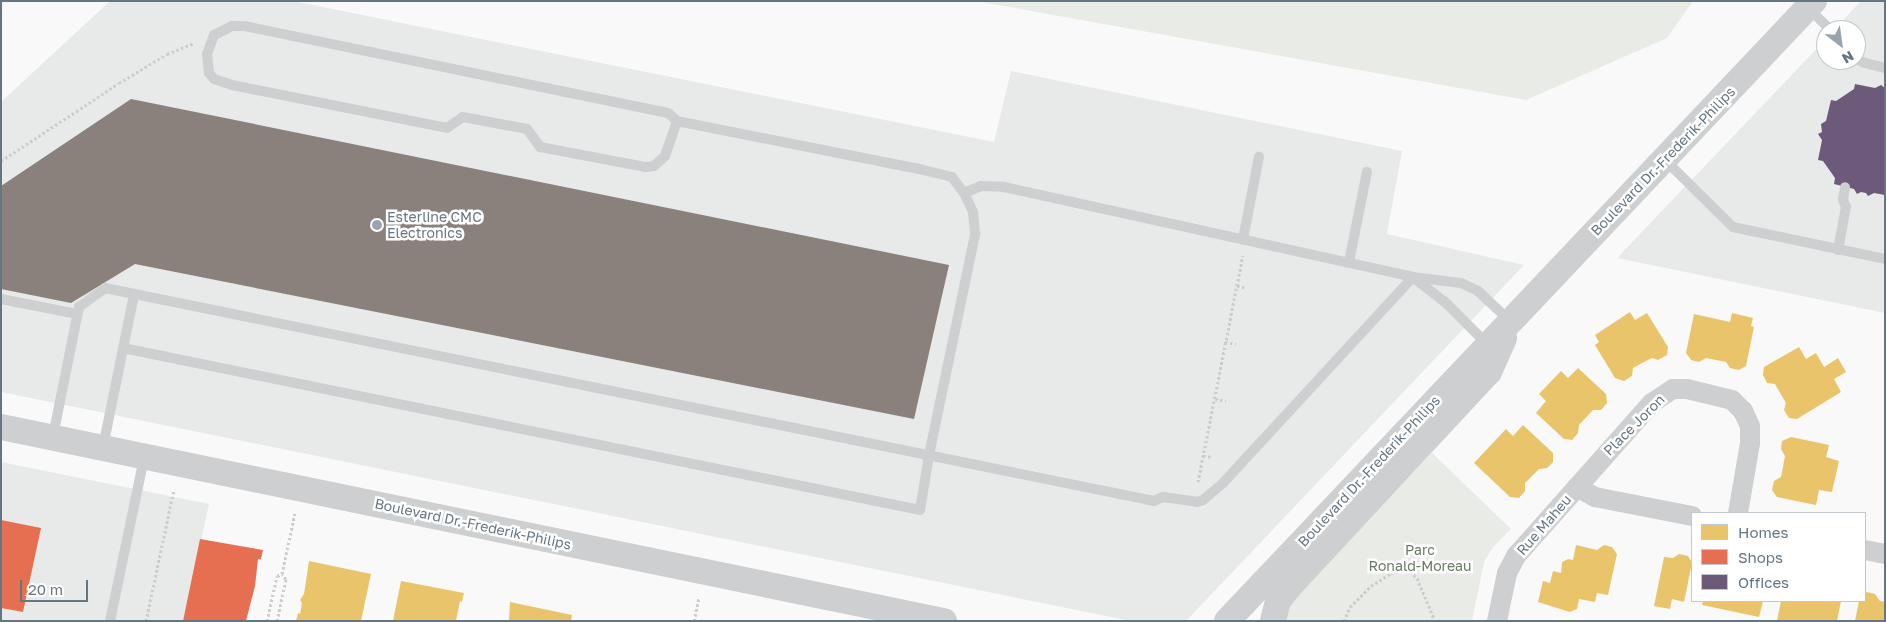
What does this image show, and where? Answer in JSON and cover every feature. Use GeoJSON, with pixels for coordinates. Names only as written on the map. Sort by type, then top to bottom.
{"type":"FeatureCollection","features":[{"type":"Feature","properties":{"kind":"street","name":"Boulevard Dr.-Frederik-Philips"},"geometry":{"type":"LineString","coordinates":[[1227,621],[1811,5]]}},
{"type":"Feature","properties":{"kind":"street","name":"Boulevard Dr.-Frederik-Philips"},"geometry":{"type":"LineString","coordinates":[[1273,621],[1275,608],[1283,594],[1489,372],[1511,321]]}},
{"type":"Feature","properties":{"kind":"street","name":"Place Joron"},"geometry":{"type":"LineString","coordinates":[[1577,487],[1652,403],[1673,389],[1687,389],[1732,400],[1743,411],[1750,426],[1750,443],[1738,512]]}},
{"type":"Feature","properties":{"kind":"street","name":"Boulevard Dr.-Frederik-Philips"},"geometry":{"type":"LineString","coordinates":[[1,427],[944,621]]}},
{"type":"Feature","properties":{"kind":"street","name":"Rue Maheu"},"geometry":{"type":"LineString","coordinates":[[1497,621],[1510,564],[1577,487],[1595,497],[1691,516]]}},
{"type":"Feature","properties":{"kind":"street"},"geometry":{"type":"LineString","coordinates":[[1866,550],[1885,554]]}},
{"type":"Feature","properties":{"kind":"lane"},"geometry":{"type":"LineString","coordinates":[[1811,5],[1823,20]]}},
{"type":"Feature","properties":{"kind":"lane"},"geometry":{"type":"LineString","coordinates":[[123,348],[920,510],[929,455],[974,242],[976,222],[964,193],[952,178],[943,174],[677,120],[668,113],[245,26],[232,26],[214,35],[207,54],[209,73],[214,78],[232,85],[447,128],[463,117],[527,129],[540,147],[646,167],[654,166],[665,156],[677,120]]}},
{"type":"Feature","properties":{"kind":"lane"},"geometry":{"type":"LineString","coordinates":[[1866,63],[1885,68]]}},
{"type":"Feature","properties":{"kind":"lane"},"geometry":{"type":"LineString","coordinates":[[1242,239],[1259,157]]}},
{"type":"Feature","properties":{"kind":"lane"},"geometry":{"type":"LineString","coordinates":[[1664,160],[1733,227],[1885,259]]}},
{"type":"Feature","properties":{"kind":"lane"},"geometry":{"type":"LineString","coordinates":[[1350,262],[1367,172]]}},
{"type":"Feature","properties":{"kind":"lane"},"geometry":{"type":"LineString","coordinates":[[964,193],[981,186],[1004,187],[1413,277],[1461,283],[1471,286],[1511,321]]}},
{"type":"Feature","properties":{"kind":"lane"},"geometry":{"type":"LineString","coordinates":[[1838,250],[1846,207],[1843,200],[1845,187]]}},
{"type":"Feature","properties":{"kind":"lane"},"geometry":{"type":"LineString","coordinates":[[1413,277],[1444,302],[1489,345]]}},
{"type":"Feature","properties":{"kind":"lane"},"geometry":{"type":"LineString","coordinates":[[52,438],[79,307],[105,288],[1154,501],[1163,497],[1194,502],[1204,500],[1223,483],[1413,277]]}},
{"type":"Feature","properties":{"kind":"lane"},"geometry":{"type":"LineString","coordinates":[[103,448],[134,294]]}},
{"type":"Feature","properties":{"kind":"lane"},"geometry":{"type":"LineString","coordinates":[[1,299],[77,314]]}},
{"type":"Feature","properties":{"kind":"lane"},"geometry":{"type":"LineString","coordinates":[[110,621],[144,456]]}},
{"type":"Feature","properties":{"kind":"path"},"geometry":{"type":"LineString","coordinates":[[1,161],[151,64],[186,44],[198,42]]}},
{"type":"Feature","properties":{"kind":"path"},"geometry":{"type":"LineString","coordinates":[[1194,502],[1242,255],[1252,257]]}},
{"type":"Feature","properties":{"kind":"path"},"geometry":{"type":"LineString","coordinates":[[1237,286],[1247,288]]}},
{"type":"Feature","properties":{"kind":"path"},"geometry":{"type":"LineString","coordinates":[[1226,342],[1236,344]]}},
{"type":"Feature","properties":{"kind":"path"},"geometry":{"type":"LineString","coordinates":[[1214,399],[1226,401]]}},
{"type":"Feature","properties":{"kind":"path"},"geometry":{"type":"LineString","coordinates":[[1203,456],[1213,457]]}},
{"type":"Feature","properties":{"kind":"path"},"geometry":{"type":"LineString","coordinates":[[146,621],[174,489]]}},
{"type":"Feature","properties":{"kind":"path"},"geometry":{"type":"LineString","coordinates":[[282,574],[295,513]]}},
{"type":"Feature","properties":{"kind":"path"},"geometry":{"type":"LineString","coordinates":[[1344,621],[1350,606],[1371,586],[1390,573],[1402,570],[1410,571],[1417,578],[1435,621]]}},
{"type":"Feature","properties":{"kind":"path"},"geometry":{"type":"LineString","coordinates":[[267,621],[277,576],[282,574]]}},
{"type":"Feature","properties":{"kind":"path"},"geometry":{"type":"LineString","coordinates":[[277,621],[286,579],[282,574]]}},
{"type":"Feature","properties":{"kind":"path"},"geometry":{"type":"LineString","coordinates":[[694,621],[699,597]]}},
{"type":"Feature","properties":{"kind":"shaded area"},"geometry":{"type":"Polygon","coordinates":[[[110,1],[293,1],[994,142],[1011,71],[1402,151],[1387,234],[1524,265],[1186,621],[1131,621],[1,392],[1,102],[110,1]]]}},
{"type":"Feature","properties":{"kind":"shaded area"},"geometry":{"type":"Polygon","coordinates":[[[1861,1],[1885,1],[1885,313],[1617,258],[1816,49],[1816,70],[1866,70],[1866,20],[1843,20],[1861,1]]]}},
{"type":"Feature","properties":{"kind":"shaded area"},"geometry":{"type":"Polygon","coordinates":[[[1,462],[209,504],[183,621],[1,621],[1,462]]]}},
{"type":"Feature","properties":{"kind":"green space"},"geometry":{"type":"Polygon","coordinates":[[[976,1],[1693,1],[1667,38],[1526,100],[976,1]]]}},
{"type":"Feature","properties":{"kind":"green space","name":"Parc Ronald-Moreau"},"geometry":{"type":"Polygon","coordinates":[[[1432,453],[1511,529],[1493,547],[1484,562],[1472,621],[1286,621],[1288,608],[1295,598],[1432,453]]]}},
{"type":"Feature","properties":{"kind":"building: Homes"},"geometry":{"type":"Polygon","coordinates":[[[1630,312],[1635,320],[1647,313],[1668,347],[1667,355],[1658,360],[1652,358],[1633,368],[1632,376],[1624,381],[1615,378],[1595,345],[1599,342],[1595,335],[1630,312]]]}},
{"type":"Feature","properties":{"kind":"building: Homes"},"geometry":{"type":"Polygon","coordinates":[[[1732,313],[1753,318],[1751,326],[1754,327],[1746,366],[1739,370],[1730,368],[1726,362],[1706,358],[1699,362],[1691,360],[1686,353],[1694,314],[1730,322],[1732,313]]]}},
{"type":"Feature","properties":{"kind":"building: Homes"},"geometry":{"type":"Polygon","coordinates":[[[1799,347],[1806,359],[1816,353],[1824,367],[1838,358],[1846,372],[1834,379],[1841,392],[1797,419],[1789,418],[1784,410],[1786,403],[1775,384],[1767,383],[1763,375],[1764,367],[1799,347]]]}},
{"type":"Feature","properties":{"kind":"building: Homes"},"geometry":{"type":"Polygon","coordinates":[[[1578,368],[1606,394],[1607,403],[1601,410],[1593,410],[1579,425],[1578,433],[1572,440],[1564,439],[1536,413],[1546,401],[1539,394],[1561,371],[1568,378],[1578,368]]]}},
{"type":"Feature","properties":{"kind":"building: Homes"},"geometry":{"type":"Polygon","coordinates":[[[1523,425],[1553,453],[1553,462],[1547,468],[1539,469],[1525,483],[1525,491],[1519,498],[1510,497],[1474,463],[1506,429],[1513,436],[1523,425]]]}},
{"type":"Feature","properties":{"kind":"building: Homes"},"geometry":{"type":"Polygon","coordinates":[[[1791,437],[1829,445],[1826,457],[1839,461],[1832,492],[1819,490],[1816,505],[1777,497],[1772,490],[1774,481],[1781,477],[1785,456],[1781,449],[1782,441],[1791,437]]]}},
{"type":"Feature","properties":{"kind":"building: Homes"},"geometry":{"type":"Polygon","coordinates":[[[1576,545],[1597,550],[1604,545],[1612,547],[1617,554],[1608,595],[1597,593],[1595,602],[1579,599],[1577,609],[1570,612],[1538,602],[1543,581],[1550,583],[1553,571],[1561,573],[1562,562],[1568,559],[1573,560],[1576,545]]]}},
{"type":"Feature","properties":{"kind":"building: Homes"},"geometry":{"type":"Polygon","coordinates":[[[1679,554],[1688,556],[1691,561],[1684,602],[1672,599],[1670,609],[1654,606],[1664,557],[1673,558],[1679,554]]]}},
{"type":"Feature","properties":{"kind":"building: Homes"},"geometry":{"type":"Polygon","coordinates":[[[309,561],[371,574],[361,621],[296,621],[298,613],[300,614],[302,603],[300,600],[304,594],[309,561]]]}},
{"type":"Feature","properties":{"kind":"building: Homes"},"geometry":{"type":"Polygon","coordinates":[[[401,581],[464,593],[462,602],[460,601],[456,621],[393,621],[401,581]]]}},
{"type":"Feature","properties":{"kind":"building: Homes"},"geometry":{"type":"Polygon","coordinates":[[[1866,593],[1875,594],[1880,601],[1885,602],[1885,621],[1855,621],[1859,602],[1866,602],[1866,593]]]}},
{"type":"Feature","properties":{"kind":"building: Homes"},"geometry":{"type":"Polygon","coordinates":[[[510,602],[572,615],[571,621],[509,621],[510,602]]]}},
{"type":"Feature","properties":{"kind":"building: Homes"},"geometry":{"type":"Polygon","coordinates":[[[1703,602],[1763,602],[1759,617],[1702,605],[1703,602]]]}},
{"type":"Feature","properties":{"kind":"building: Homes"},"geometry":{"type":"Polygon","coordinates":[[[1781,602],[1841,602],[1837,621],[1777,621],[1781,602]]]}},
{"type":"Feature","properties":{"kind":"building: Shops"},"geometry":{"type":"Polygon","coordinates":[[[1,520],[41,528],[23,612],[1,608],[1,520]]]}},
{"type":"Feature","properties":{"kind":"building: Shops"},"geometry":{"type":"Polygon","coordinates":[[[200,539],[263,550],[261,559],[258,559],[255,586],[246,621],[183,621],[200,539]]]}},
{"type":"Feature","properties":{"kind":"building: Offices"},"geometry":{"type":"Polygon","coordinates":[[[1855,84],[1875,88],[1881,85],[1885,88],[1885,195],[1874,193],[1868,196],[1866,193],[1861,192],[1857,194],[1854,189],[1834,184],[1835,178],[1823,161],[1818,160],[1822,140],[1818,134],[1822,132],[1821,124],[1826,121],[1831,100],[1836,101],[1854,89],[1855,84]]]}},
{"type":"Feature","properties":{"kind":"building: Industry","name":"Esterline CMC Electronics"},"geometry":{"type":"Polygon","coordinates":[[[131,99],[949,265],[914,419],[135,264],[71,303],[1,289],[1,186],[131,99]]]}},
{"type":"Feature","properties":{"kind":"place","name":"Esterline CMC Electronics"},"geometry":{"type":"Point","coordinates":[377,225]}}]}
